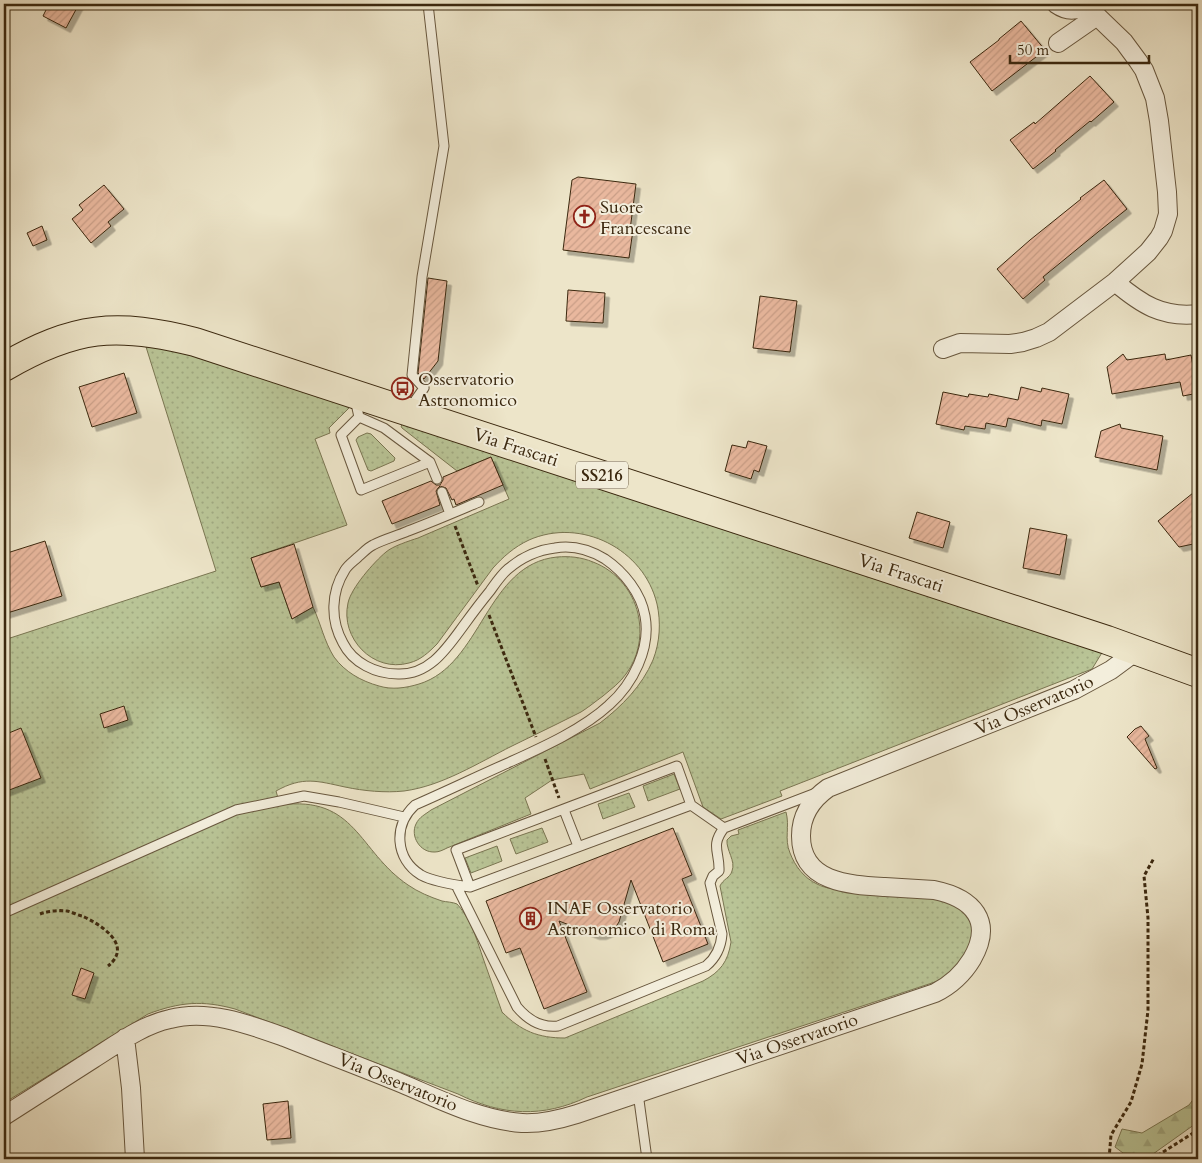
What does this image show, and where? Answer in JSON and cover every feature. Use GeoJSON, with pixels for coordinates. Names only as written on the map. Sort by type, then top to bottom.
{"type":"FeatureCollection","features":[{"type":"Feature","properties":{"kind":"main road","name":"Via Frascati"},"geometry":{"type":"LineString","coordinates":[[4,367],[35,350],[69,337],[93,331],[128,330],[154,333],[195,342],[356,406],[408,411],[1138,650],[1198,672]]}},
{"type":"Feature","properties":{"kind":"street"},"geometry":{"type":"LineString","coordinates":[[1056,4],[1063,9],[1071,10],[1092,8]]}},
{"type":"Feature","properties":{"kind":"street"},"geometry":{"type":"LineString","coordinates":[[1058,43],[1092,8]]}},
{"type":"Feature","properties":{"kind":"street"},"geometry":{"type":"LineString","coordinates":[[943,348],[960,343],[1010,344],[1036,338],[1049,332],[1115,282],[1148,252],[1159,238],[1166,223],[1168,192],[1160,121],[1155,98],[1138,61],[1124,42],[1092,8]]}},
{"type":"Feature","properties":{"kind":"street"},"geometry":{"type":"LineString","coordinates":[[1115,282],[1137,300],[1159,311],[1178,315],[1198,314]]}},
{"type":"Feature","properties":{"kind":"street","name":"Via Osservatorio"},"geometry":{"type":"LineString","coordinates":[[4,1116],[125,1038],[170,1018],[202,1016],[251,1025],[484,1116],[515,1122],[551,1122],[935,993],[958,977],[969,964],[980,943],[979,918],[975,911],[968,903],[952,894],[934,890],[840,882],[821,874],[804,856],[801,843],[801,829],[807,810],[812,802],[828,788],[1074,690],[1103,675],[1138,650]]}},
{"type":"Feature","properties":{"kind":"street"},"geometry":{"type":"LineString","coordinates":[[125,1038],[131,1088],[135,1159]]}},
{"type":"Feature","properties":{"kind":"lane"},"geometry":{"type":"LineString","coordinates":[[408,411],[424,388],[412,375],[422,277],[444,146],[428,4]]}},
{"type":"Feature","properties":{"kind":"lane"},"geometry":{"type":"LineString","coordinates":[[430,462],[361,490],[341,435],[356,406],[430,462],[437,479]]}},
{"type":"Feature","properties":{"kind":"lane"},"geometry":{"type":"LineString","coordinates":[[442,492],[450,514]]}},
{"type":"Feature","properties":{"kind":"lane"},"geometry":{"type":"LineString","coordinates":[[479,502],[372,545],[346,568],[336,589],[333,608],[342,643],[349,653],[366,666],[385,673],[396,674],[423,669],[440,656],[508,569],[519,561],[542,550],[562,547],[590,552],[603,558],[622,573],[640,600],[645,616],[645,640],[639,662],[628,684],[610,705],[599,714],[540,748],[415,805],[404,817],[401,825],[400,844],[402,853],[407,861],[421,875],[430,879],[456,886],[470,887],[691,805]]}},
{"type":"Feature","properties":{"kind":"lane"},"geometry":{"type":"LineString","coordinates":[[470,887],[456,850],[677,766],[691,805],[724,828]]}},
{"type":"Feature","properties":{"kind":"lane"},"geometry":{"type":"LineString","coordinates":[[456,886],[517,1007],[534,1022],[546,1026],[558,1026],[712,962],[719,949],[722,934],[710,883],[713,876],[719,871],[716,844],[724,828],[828,788]]}},
{"type":"Feature","properties":{"kind":"lane"},"geometry":{"type":"LineString","coordinates":[[4,913],[236,810],[304,796],[404,817]]}},
{"type":"Feature","properties":{"kind":"lane"},"geometry":{"type":"LineString","coordinates":[[564,810],[578,846]]}},
{"type":"Feature","properties":{"kind":"lane"},"geometry":{"type":"LineString","coordinates":[[638,1093],[648,1159]]}},
{"type":"Feature","properties":{"kind":"path"},"geometry":{"type":"LineString","coordinates":[[450,514],[564,810]]}},
{"type":"Feature","properties":{"kind":"path"},"geometry":{"type":"LineString","coordinates":[[1109,1159],[1111,1135],[1131,1102],[1142,1064],[1148,1001],[1148,918],[1144,876],[1154,858]]}},
{"type":"Feature","properties":{"kind":"path"},"geometry":{"type":"LineString","coordinates":[[38,914],[68,911],[101,927],[113,938],[118,950],[117,956],[108,966]]}},
{"type":"Feature","properties":{"kind":"path"},"geometry":{"type":"LineString","coordinates":[[1152,1159],[1198,1130]]}},
{"type":"Feature","properties":{"kind":"green space"},"geometry":{"type":"Polygon","coordinates":[[[142,334],[348,397],[350,407],[329,428],[330,433],[315,439],[347,525],[251,558],[261,587],[279,582],[292,619],[313,607],[334,657],[343,667],[360,679],[384,687],[399,688],[419,684],[440,673],[457,657],[499,595],[514,577],[533,564],[557,557],[584,559],[602,566],[624,584],[634,600],[640,626],[638,648],[634,661],[618,683],[581,712],[459,773],[418,788],[397,792],[374,791],[310,781],[294,783],[276,791],[280,805],[305,804],[325,808],[341,817],[354,828],[391,871],[408,885],[433,898],[457,904],[473,929],[502,1012],[509,1019],[523,1029],[538,1035],[565,1038],[703,981],[714,974],[725,961],[731,942],[720,886],[730,875],[733,867],[727,840],[731,836],[739,834],[738,830],[786,812],[787,843],[794,862],[808,878],[820,886],[873,892],[936,893],[969,911],[973,928],[973,939],[963,961],[951,973],[938,981],[587,1097],[571,1104],[538,1111],[522,1112],[491,1107],[235,1009],[201,1003],[170,1007],[148,1014],[4,1103],[4,640],[216,571],[142,334]]]}},
{"type":"Feature","properties":{"kind":"green space"},"geometry":{"type":"Polygon","coordinates":[[[403,424],[486,448],[1103,651],[1092,669],[780,791],[782,796],[721,819],[703,807],[683,752],[590,789],[584,774],[552,780],[525,798],[531,814],[441,851],[430,852],[421,847],[415,838],[414,829],[419,819],[431,810],[600,723],[624,702],[637,687],[653,660],[659,632],[659,618],[657,604],[650,585],[639,568],[624,554],[608,543],[589,536],[569,533],[549,534],[529,540],[501,560],[493,568],[437,644],[417,660],[396,665],[383,663],[372,658],[354,640],[349,629],[347,616],[350,597],[369,569],[386,552],[401,544],[509,499],[491,457],[457,471],[402,428],[403,424]]]}},
{"type":"Feature","properties":{"kind":"green space"},"geometry":{"type":"Polygon","coordinates":[[[367,433],[371,434],[395,458],[394,461],[371,471],[368,470],[356,440],[367,433]]]}},
{"type":"Feature","properties":{"kind":"green space"},"geometry":{"type":"Polygon","coordinates":[[[674,774],[680,789],[648,801],[643,786],[674,774]]]}},
{"type":"Feature","properties":{"kind":"green space"},"geometry":{"type":"Polygon","coordinates":[[[629,793],[635,807],[603,819],[598,804],[629,793]]]}},
{"type":"Feature","properties":{"kind":"green space"},"geometry":{"type":"Polygon","coordinates":[[[542,828],[548,842],[516,854],[510,839],[542,828]]]}},
{"type":"Feature","properties":{"kind":"green space"},"geometry":{"type":"Polygon","coordinates":[[[497,846],[502,861],[471,873],[465,858],[497,846]]]}},
{"type":"Feature","properties":{"kind":"green space"},"geometry":{"type":"Polygon","coordinates":[[[1198,1093],[1198,1122],[1153,1154],[1123,1153],[1115,1147],[1122,1129],[1142,1133],[1189,1105],[1198,1093]]]}},
{"type":"Feature","properties":{"kind":"building"},"geometry":{"type":"Polygon","coordinates":[[[49,4],[79,4],[66,28],[43,16],[49,4]]]}},
{"type":"Feature","properties":{"kind":"building"},"geometry":{"type":"Polygon","coordinates":[[[1021,21],[1045,50],[992,91],[970,62],[1021,21]]]}},
{"type":"Feature","properties":{"kind":"building"},"geometry":{"type":"Polygon","coordinates":[[[1090,76],[1114,102],[1033,169],[1010,140],[1034,122],[1035,124],[1090,76]]]}},
{"type":"Feature","properties":{"kind":"building"},"geometry":{"type":"Polygon","coordinates":[[[578,177],[636,184],[630,230],[633,230],[629,258],[563,250],[572,180],[578,177]]]}},
{"type":"Feature","properties":{"kind":"building"},"geometry":{"type":"Polygon","coordinates":[[[1104,180],[1127,209],[1043,277],[1045,280],[1023,299],[997,269],[1080,198],[1104,180]]]}},
{"type":"Feature","properties":{"kind":"building"},"geometry":{"type":"Polygon","coordinates":[[[104,185],[124,209],[108,222],[111,226],[91,243],[72,219],[83,210],[79,205],[104,185]]]}},
{"type":"Feature","properties":{"kind":"building"},"geometry":{"type":"Polygon","coordinates":[[[42,226],[47,240],[33,246],[27,233],[42,226]]]}},
{"type":"Feature","properties":{"kind":"building"},"geometry":{"type":"Polygon","coordinates":[[[428,278],[447,281],[438,361],[424,379],[418,373],[428,278]]]}},
{"type":"Feature","properties":{"kind":"building"},"geometry":{"type":"Polygon","coordinates":[[[568,290],[605,293],[603,323],[566,321],[568,290]]]}},
{"type":"Feature","properties":{"kind":"building"},"geometry":{"type":"Polygon","coordinates":[[[760,296],[797,301],[790,352],[753,348],[760,296]]]}},
{"type":"Feature","properties":{"kind":"building"},"geometry":{"type":"Polygon","coordinates":[[[1123,354],[1127,360],[1165,354],[1166,360],[1191,355],[1194,371],[1198,371],[1198,393],[1183,396],[1180,382],[1112,394],[1107,367],[1123,354]]]}},
{"type":"Feature","properties":{"kind":"building"},"geometry":{"type":"Polygon","coordinates":[[[124,373],[137,413],[92,427],[79,387],[124,373]]]}},
{"type":"Feature","properties":{"kind":"building"},"geometry":{"type":"Polygon","coordinates":[[[1021,387],[1041,392],[1042,388],[1069,394],[1062,424],[1042,420],[1041,426],[1008,418],[1006,427],[986,423],[985,429],[965,426],[964,430],[936,424],[943,392],[968,397],[969,394],[988,397],[989,394],[1018,400],[1021,387]]]}},
{"type":"Feature","properties":{"kind":"building"},"geometry":{"type":"Polygon","coordinates":[[[1120,424],[1121,428],[1163,436],[1157,470],[1095,457],[1101,431],[1120,424]]]}},
{"type":"Feature","properties":{"kind":"building"},"geometry":{"type":"Polygon","coordinates":[[[748,441],[767,446],[759,472],[754,470],[751,479],[725,471],[732,445],[746,448],[748,441]]]}},
{"type":"Feature","properties":{"kind":"building"},"geometry":{"type":"Polygon","coordinates":[[[491,457],[503,485],[456,505],[446,488],[440,486],[436,491],[440,505],[392,524],[382,501],[431,481],[436,485],[440,485],[443,477],[491,457]]]}},
{"type":"Feature","properties":{"kind":"building"},"geometry":{"type":"Polygon","coordinates":[[[1198,489],[1198,543],[1179,547],[1158,521],[1198,489]]]}},
{"type":"Feature","properties":{"kind":"building"},"geometry":{"type":"Polygon","coordinates":[[[917,512],[950,522],[943,548],[909,538],[917,512]]]}},
{"type":"Feature","properties":{"kind":"building"},"geometry":{"type":"Polygon","coordinates":[[[1030,528],[1067,535],[1060,575],[1023,568],[1030,528]]]}},
{"type":"Feature","properties":{"kind":"building"},"geometry":{"type":"Polygon","coordinates":[[[45,541],[62,596],[4,614],[4,554],[45,541]]]}},
{"type":"Feature","properties":{"kind":"building"},"geometry":{"type":"Polygon","coordinates":[[[294,544],[313,607],[292,619],[279,582],[261,587],[251,558],[294,544]]]}},
{"type":"Feature","properties":{"kind":"building"},"geometry":{"type":"Polygon","coordinates":[[[124,706],[128,720],[104,728],[100,714],[124,706]]]}},
{"type":"Feature","properties":{"kind":"building"},"geometry":{"type":"Polygon","coordinates":[[[1141,726],[1149,736],[1145,739],[1157,768],[1155,769],[1127,737],[1141,726]]]}},
{"type":"Feature","properties":{"kind":"building"},"geometry":{"type":"Polygon","coordinates":[[[21,728],[41,778],[4,792],[4,735],[21,728]]]}},
{"type":"Feature","properties":{"kind":"building","name":"INAF Osservatorio Astronomico di Roma"},"geometry":{"type":"Polygon","coordinates":[[[673,828],[692,875],[682,879],[708,944],[663,962],[631,880],[619,922],[609,932],[595,935],[559,921],[587,992],[544,1009],[520,948],[506,953],[486,901],[673,828]]]}},
{"type":"Feature","properties":{"kind":"building"},"geometry":{"type":"Polygon","coordinates":[[[81,968],[94,973],[85,999],[72,995],[81,968]]]}},
{"type":"Feature","properties":{"kind":"building"},"geometry":{"type":"Polygon","coordinates":[[[288,1101],[291,1138],[267,1140],[263,1104],[288,1101]]]}},
{"type":"Feature","properties":{"kind":"place","name":"Suore Francescane"},"geometry":{"type":"Point","coordinates":[584,217]}},
{"type":"Feature","properties":{"kind":"place","name":"Osservatorio Astronomico"},"geometry":{"type":"Point","coordinates":[402,389]}},
{"type":"Feature","properties":{"kind":"place","name":"INAF Osservatorio Astronomico di Roma"},"geometry":{"type":"Point","coordinates":[531,918]}}]}
